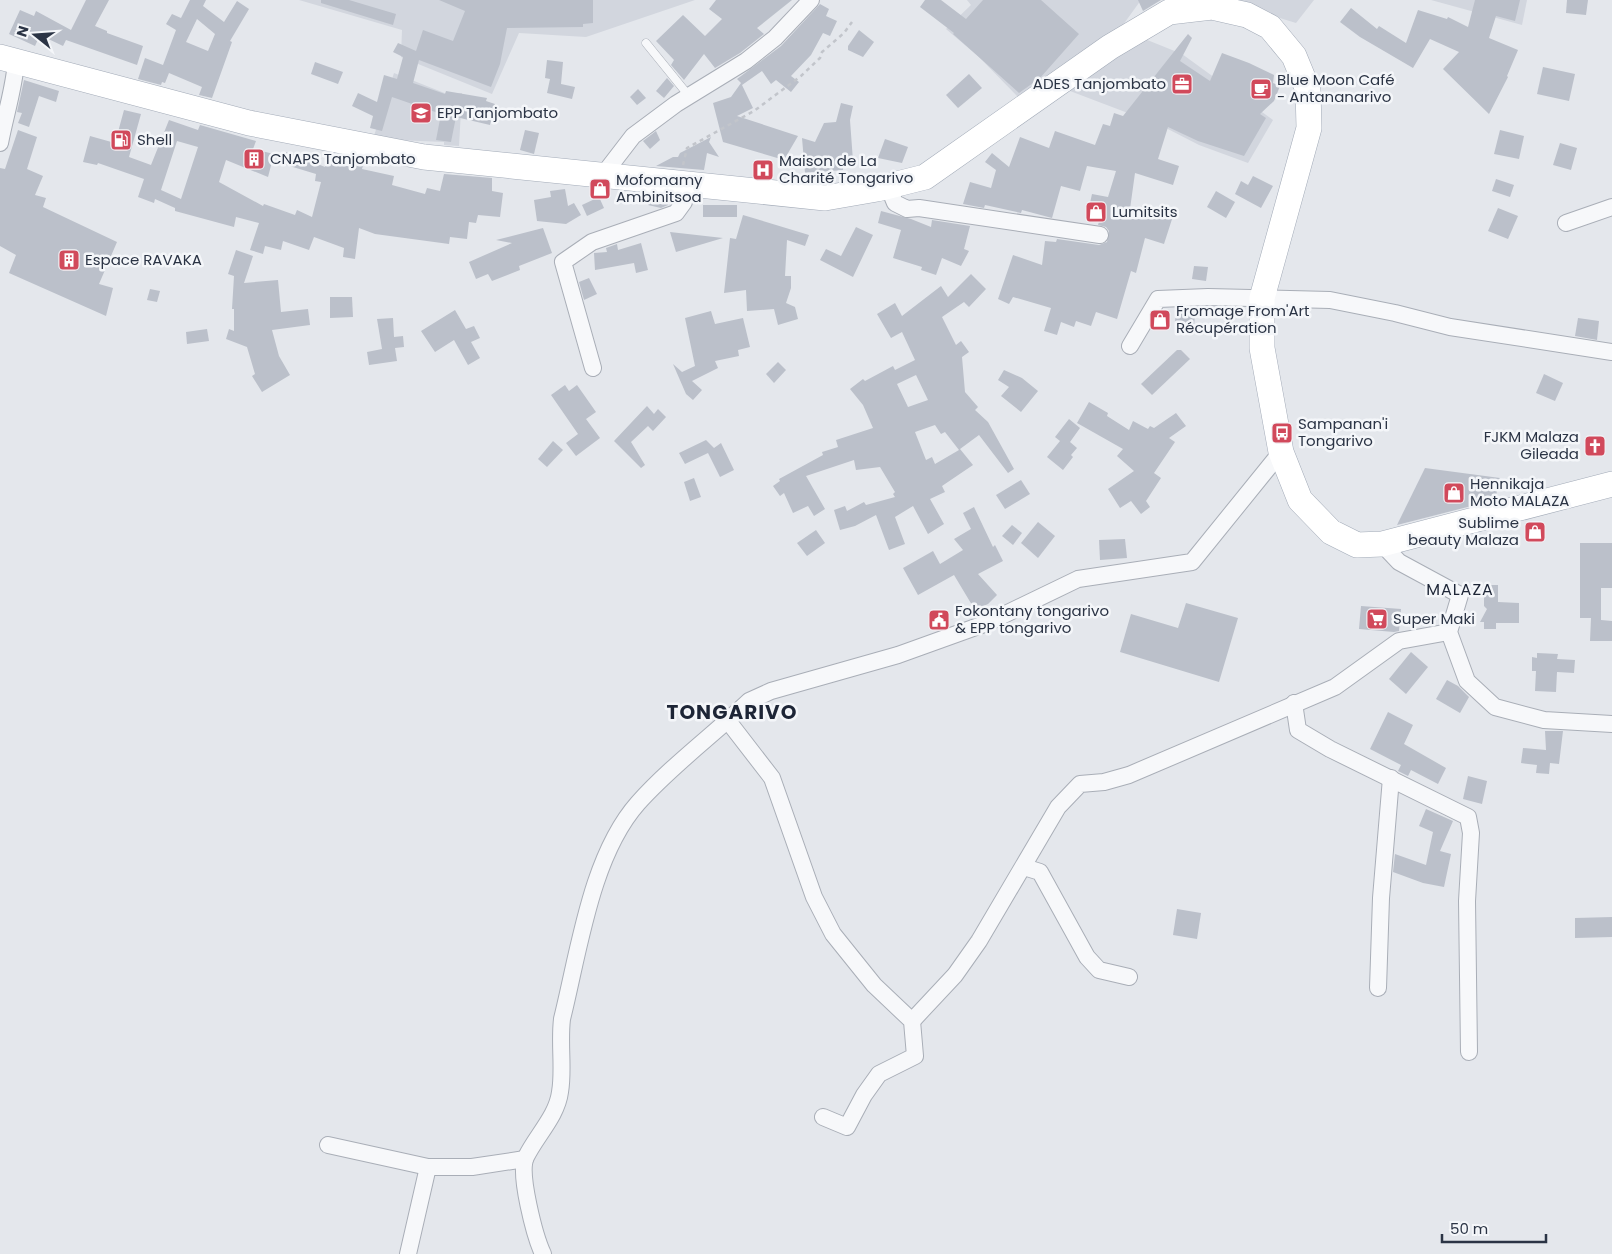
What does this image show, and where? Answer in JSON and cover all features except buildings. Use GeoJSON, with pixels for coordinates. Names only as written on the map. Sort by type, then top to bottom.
{"type":"FeatureCollection","features":[{"type":"Feature","properties":{"kind":"main road"},"geometry":{"type":"LineString","coordinates":[[8,59],[249,123],[414,156],[825,198],[925,177],[1110,47],[1175,6],[1212,7],[1247,14],[1270,27],[1294,56],[1308,90],[1309,128],[1262,298],[1262,348],[1281,452],[1300,500],[1331,532],[1357,545],[1382,544],[1612,484]]}},
{"type":"Feature","properties":{"kind":"street"},"geometry":{"type":"LineString","coordinates":[[603,175],[633,136],[689,96],[746,61],[775,38],[811,0]]}},
{"type":"Feature","properties":{"kind":"street"},"geometry":{"type":"LineString","coordinates":[[0,143],[8,101],[15,81],[8,59]]}},
{"type":"Feature","properties":{"kind":"street"},"geometry":{"type":"LineString","coordinates":[[593,368],[563,262],[592,242],[676,213],[684,202],[682,184]]}},
{"type":"Feature","properties":{"kind":"street"},"geometry":{"type":"LineString","coordinates":[[888,186],[894,203],[907,208],[919,208],[1100,235]]}},
{"type":"Feature","properties":{"kind":"street"},"geometry":{"type":"LineString","coordinates":[[1566,223],[1612,206]]}},
{"type":"Feature","properties":{"kind":"street"},"geometry":{"type":"LineString","coordinates":[[1130,346],[1158,299],[1262,298],[1330,300],[1396,313],[1450,327],[1612,352]]}},
{"type":"Feature","properties":{"kind":"street"},"geometry":{"type":"LineString","coordinates":[[543,1254],[536,1240],[525,1182],[525,1159],[554,1110],[560,1093],[559,1042],[562,1019],[597,874],[610,844],[637,804],[749,701],[771,691],[898,655],[987,624],[1078,579],[1192,562],[1281,452]]}},
{"type":"Feature","properties":{"kind":"street"},"geometry":{"type":"LineString","coordinates":[[1382,544],[1400,562],[1460,595],[1449,632],[1467,681],[1495,707],[1544,720],[1612,724]]}},
{"type":"Feature","properties":{"kind":"street"},"geometry":{"type":"LineString","coordinates":[[912,1021],[955,975],[980,941],[1058,807],[1080,784],[1104,782],[1129,775],[1335,687],[1399,641],[1449,632]]}},
{"type":"Feature","properties":{"kind":"street"},"geometry":{"type":"LineString","coordinates":[[1294,703],[1298,730],[1330,749],[1468,817],[1470,833],[1467,901],[1469,1052]]}},
{"type":"Feature","properties":{"kind":"street"},"geometry":{"type":"LineString","coordinates":[[728,721],[772,778],[814,897],[833,934],[874,985],[912,1021],[915,1056],[879,1074],[864,1095],[847,1127],[823,1117]]}},
{"type":"Feature","properties":{"kind":"street"},"geometry":{"type":"LineString","coordinates":[[1378,988],[1381,898],[1391,778]]}},
{"type":"Feature","properties":{"kind":"street"},"geometry":{"type":"LineString","coordinates":[[1024,867],[1040,872],[1087,957],[1100,970],[1129,977]]}},
{"type":"Feature","properties":{"kind":"street"},"geometry":{"type":"LineString","coordinates":[[328,1145],[428,1167],[472,1167],[525,1159]]}},
{"type":"Feature","properties":{"kind":"street"},"geometry":{"type":"LineString","coordinates":[[408,1254],[428,1167]]}},
{"type":"Feature","properties":{"kind":"lane"},"geometry":{"type":"LineString","coordinates":[[646,43],[689,96]]}},
{"type":"Feature","properties":{"kind":"path"},"geometry":{"type":"LineString","coordinates":[[682,184],[683,158],[687,148],[754,111],[801,76],[820,58],[822,52],[844,33],[852,22]]}},
{"type":"Feature","properties":{"kind":"shaded area"},"geometry":{"type":"Polygon","coordinates":[[[299,0],[695,0],[586,37],[519,33],[492,94],[401,57],[402,30],[299,0]]]}},
{"type":"Feature","properties":{"kind":"shaded area"},"geometry":{"type":"Polygon","coordinates":[[[967,0],[1141,0],[1120,29],[1182,54],[1273,120],[1248,163],[1199,145],[1162,126],[1049,83],[1023,102],[979,57],[946,29],[971,5],[967,0]]]}},
{"type":"Feature","properties":{"kind":"shaded area"},"geometry":{"type":"Polygon","coordinates":[[[1222,0],[1314,0],[1296,23],[1222,0]]]}},
{"type":"Feature","properties":{"kind":"shaded area"},"geometry":{"type":"Polygon","coordinates":[[[1431,0],[1527,0],[1522,25],[1431,0]]]}},
{"type":"Feature","properties":{"kind":"shaded area","name":"EPP Tanjombato"},"geometry":{"type":"Polygon","coordinates":[[[394,73],[447,94],[462,93],[459,146],[444,145],[444,142],[373,139],[394,73]]]}},
{"type":"Feature","properties":{"kind":"place","name":"ADES Tanjombato"},"geometry":{"type":"Point","coordinates":[1182,84]}},
{"type":"Feature","properties":{"kind":"place","name":"Blue Moon Café - Antananarivo"},"geometry":{"type":"Point","coordinates":[1261,89]}},
{"type":"Feature","properties":{"kind":"place","name":"EPP Tanjombato"},"geometry":{"type":"Point","coordinates":[421,113]}},
{"type":"Feature","properties":{"kind":"place","name":"Shell"},"geometry":{"type":"Point","coordinates":[121,140]}},
{"type":"Feature","properties":{"kind":"place","name":"CNAPS Tanjombato"},"geometry":{"type":"Point","coordinates":[254,159]}},
{"type":"Feature","properties":{"kind":"place","name":"Maison de La Charité Tongarivo"},"geometry":{"type":"Point","coordinates":[763,170]}},
{"type":"Feature","properties":{"kind":"place","name":"Mofomamy Ambinitsoa"},"geometry":{"type":"Point","coordinates":[600,189]}},
{"type":"Feature","properties":{"kind":"place","name":"Lumitsits"},"geometry":{"type":"Point","coordinates":[1096,212]}},
{"type":"Feature","properties":{"kind":"place","name":"Espace RAVAKA"},"geometry":{"type":"Point","coordinates":[69,260]}},
{"type":"Feature","properties":{"kind":"place","name":"Fromage From'Art Récupération"},"geometry":{"type":"Point","coordinates":[1160,320]}},
{"type":"Feature","properties":{"kind":"place","name":"Sampanan'i Tongarivo"},"geometry":{"type":"Point","coordinates":[1282,433]}},
{"type":"Feature","properties":{"kind":"place","name":"FJKM Malaza Gileada"},"geometry":{"type":"Point","coordinates":[1595,446]}},
{"type":"Feature","properties":{"kind":"place","name":"Hennikaja Moto MALAZA"},"geometry":{"type":"Point","coordinates":[1454,493]}},
{"type":"Feature","properties":{"kind":"place","name":"Sublime beauty Malaza"},"geometry":{"type":"Point","coordinates":[1535,532]}},
{"type":"Feature","properties":{"kind":"place","name":"Super Maki"},"geometry":{"type":"Point","coordinates":[1377,619]}},
{"type":"Feature","properties":{"kind":"place","name":"Fokontany tongarivo & EPP tongarivo"},"geometry":{"type":"Point","coordinates":[939,620]}},
{"type":"Feature","properties":{"kind":"district","name":"MALAZA"},"geometry":{"type":"Point","coordinates":[1460,589]}},
{"type":"Feature","properties":{"kind":"district","name":"TONGARIVO"},"geometry":{"type":"Point","coordinates":[732,712]}}]}
